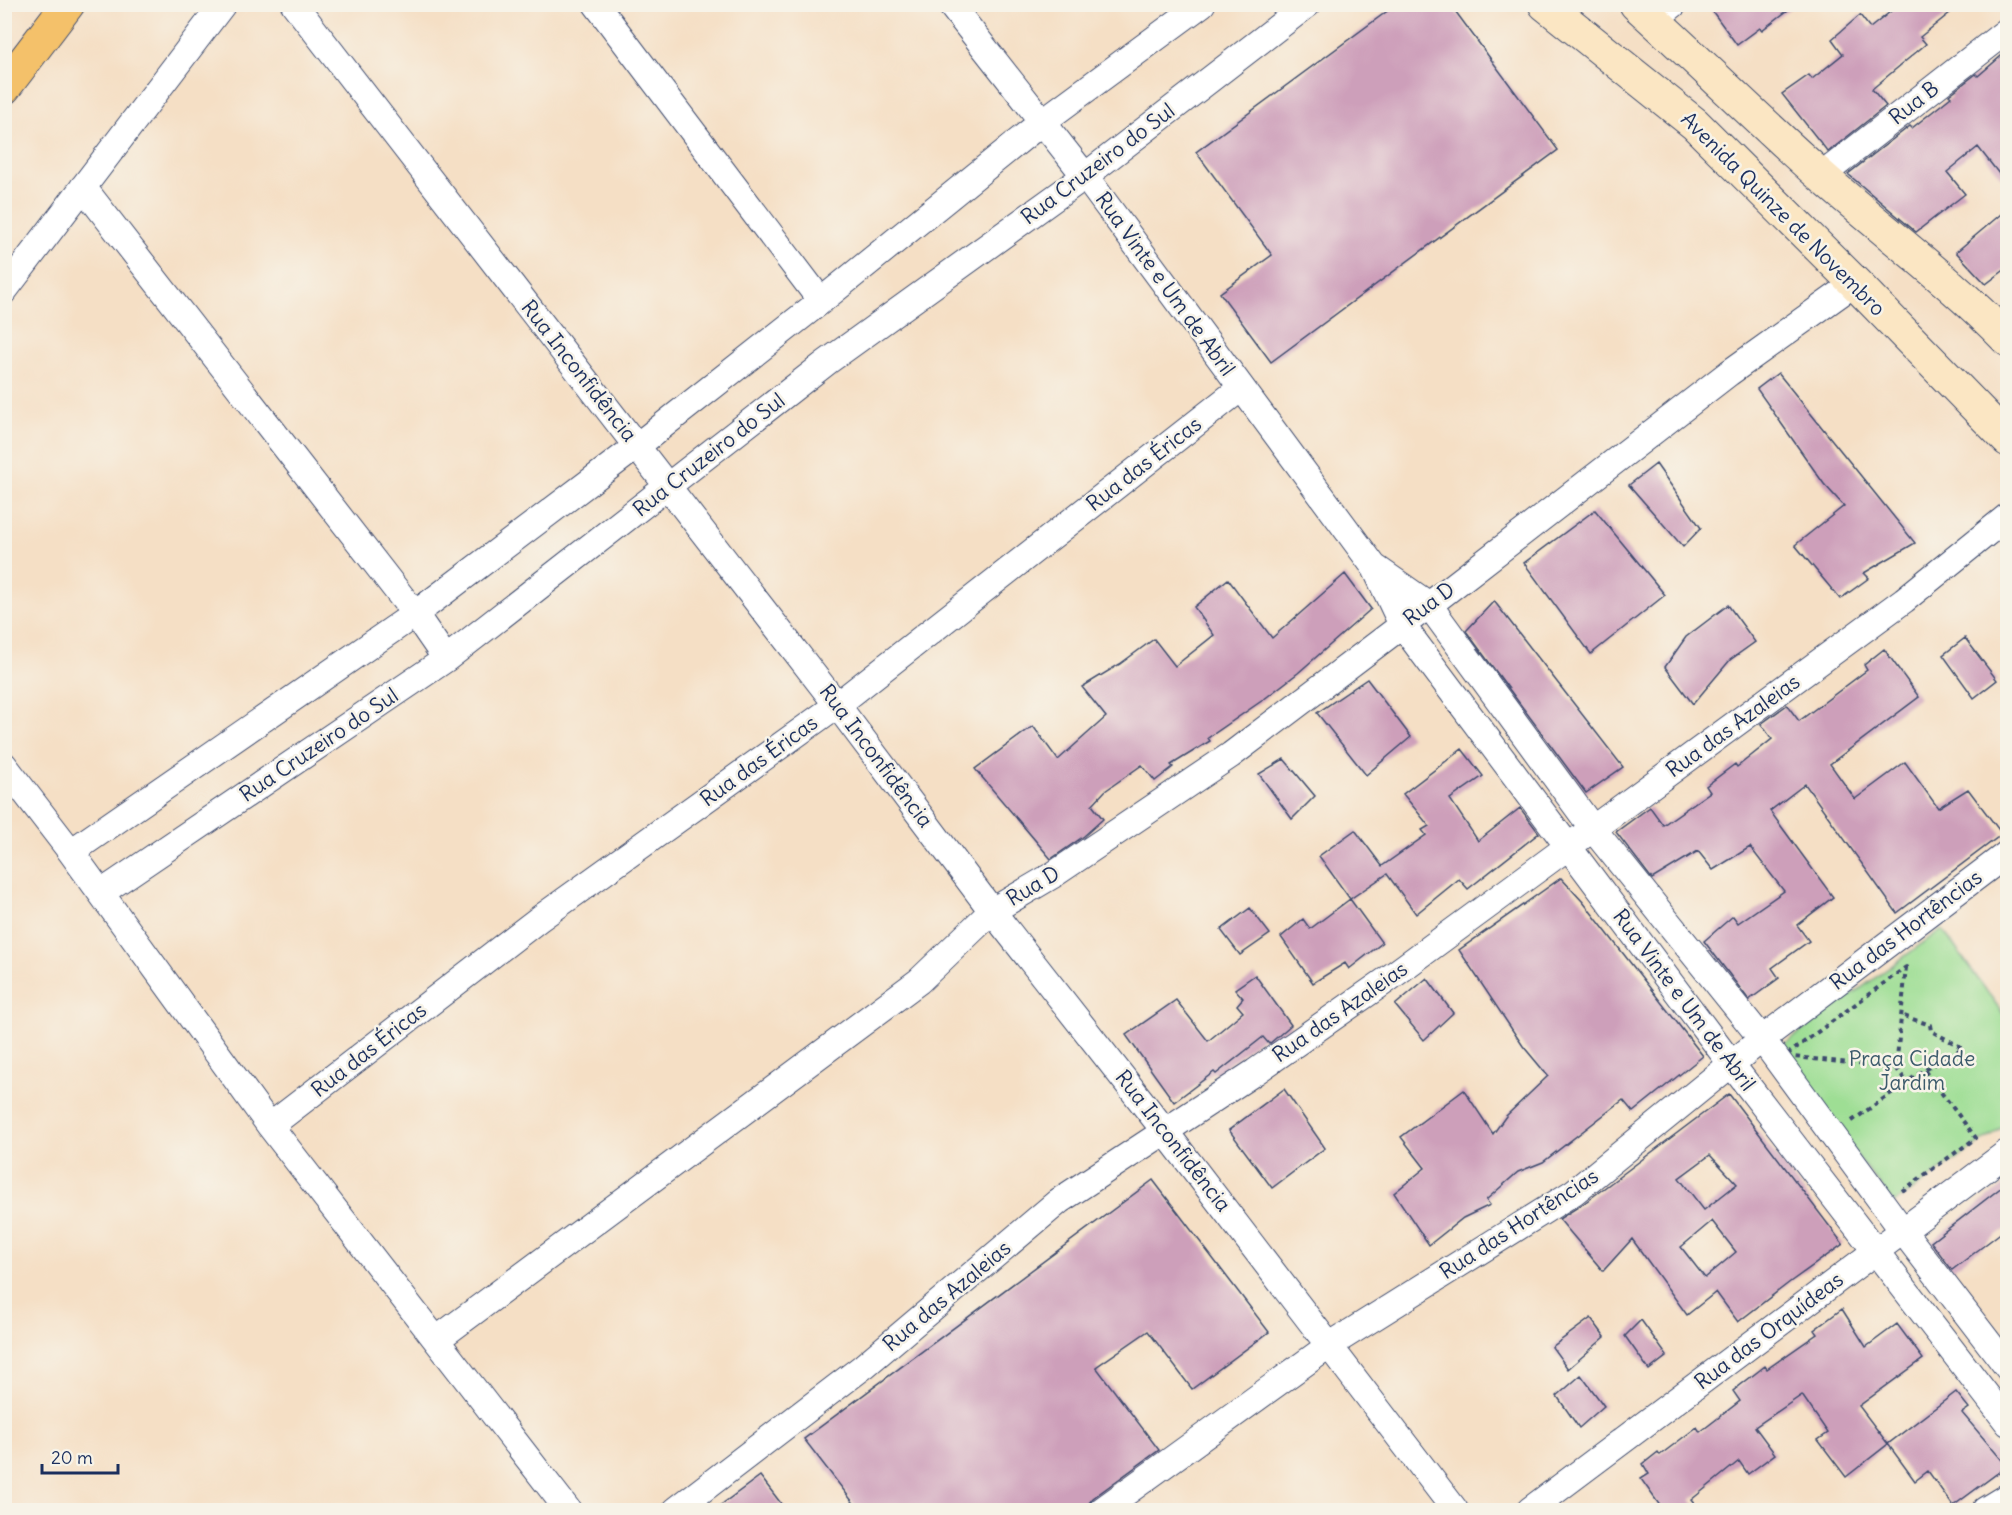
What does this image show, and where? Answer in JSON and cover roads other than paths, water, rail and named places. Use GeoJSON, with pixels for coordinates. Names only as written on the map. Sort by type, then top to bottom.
{"type":"FeatureCollection","features":[{"type":"Feature","properties":{"kind":"main road"},"geometry":{"type":"LineString","coordinates":[[4,88],[68,4]]}},
{"type":"Feature","properties":{"kind":"main road","name":"Avenida Quinze de Novembro"},"geometry":{"type":"LineString","coordinates":[[1545,4],[1695,124],[1855,283],[2007,440]]}},
{"type":"Feature","properties":{"kind":"main road"},"geometry":{"type":"LineString","coordinates":[[1642,82],[1659,17],[1821,176],[2002,325]]}},
{"type":"Feature","properties":{"kind":"street"},"geometry":{"type":"LineString","coordinates":[[4,291],[223,4]]}},
{"type":"Feature","properties":{"kind":"street","name":"Rua Inconfidência"},"geometry":{"type":"LineString","coordinates":[[294,4],[837,705],[992,911],[1164,1130],[1455,1510]]}},
{"type":"Feature","properties":{"kind":"street"},"geometry":{"type":"LineString","coordinates":[[596,4],[821,301]]}},
{"type":"Feature","properties":{"kind":"street","name":"Rua Vinte e Um de Abril"},"geometry":{"type":"LineString","coordinates":[[950,4],[1085,176],[1375,568],[1402,625],[1732,1065],[2007,1424]]}},
{"type":"Feature","properties":{"kind":"street"},"geometry":{"type":"LineString","coordinates":[[71,852],[415,614],[637,446],[1042,122],[1202,4]]}},
{"type":"Feature","properties":{"kind":"street","name":"Rua Cruzeiro do Sul"},"geometry":{"type":"LineString","coordinates":[[101,893],[446,659],[827,362],[1085,176],[1308,4]]}},
{"type":"Feature","properties":{"kind":"street","name":"Rua B"},"geometry":{"type":"LineString","coordinates":[[1821,176],[2007,30]]}},
{"type":"Feature","properties":{"kind":"street"},"geometry":{"type":"LineString","coordinates":[[83,187],[415,614],[446,659]]}},
{"type":"Feature","properties":{"kind":"street","name":"Rua D"},"geometry":{"type":"LineString","coordinates":[[436,1340],[919,981],[992,911],[1062,869],[1231,754],[1429,605],[1729,372],[1855,283]]}},
{"type":"Feature","properties":{"kind":"street","name":"Rua das Éricas"},"geometry":{"type":"LineString","coordinates":[[270,1126],[539,919],[837,705],[1241,388]]}},
{"type":"Feature","properties":{"kind":"street","name":"Rua das Azaleias"},"geometry":{"type":"LineString","coordinates":[[676,1510],[864,1366],[1059,1201],[1255,1072],[1388,979],[1904,600],[2007,516]]}},
{"type":"Feature","properties":{"kind":"street","name":"Rua Vinte e Um de Abril"},"geometry":{"type":"LineString","coordinates":[[1375,568],[1429,605],[1593,829],[1762,1039],[1902,1231],[2007,1368]]}},
{"type":"Feature","properties":{"kind":"street"},"geometry":{"type":"LineString","coordinates":[[4,765],[71,852],[270,1126],[568,1510]]}},
{"type":"Feature","properties":{"kind":"street","name":"Rua das Hortências"},"geometry":{"type":"LineString","coordinates":[[1102,1510],[1330,1345],[1574,1192],[1762,1039],[2007,853]]}},
{"type":"Feature","properties":{"kind":"street","name":"Rua das Orquídeas"},"geometry":{"type":"LineString","coordinates":[[1530,1510],[2007,1152]]}},
{"type":"Feature","properties":{"kind":"street"},"geometry":{"type":"LineString","coordinates":[[1985,1510],[2007,1496]]}},
{"type":"Feature","properties":{"kind":"park label","name":"Praça Cidade Jardim"},"geometry":{"type":"Point","coordinates":[1912,1071]}}]}
